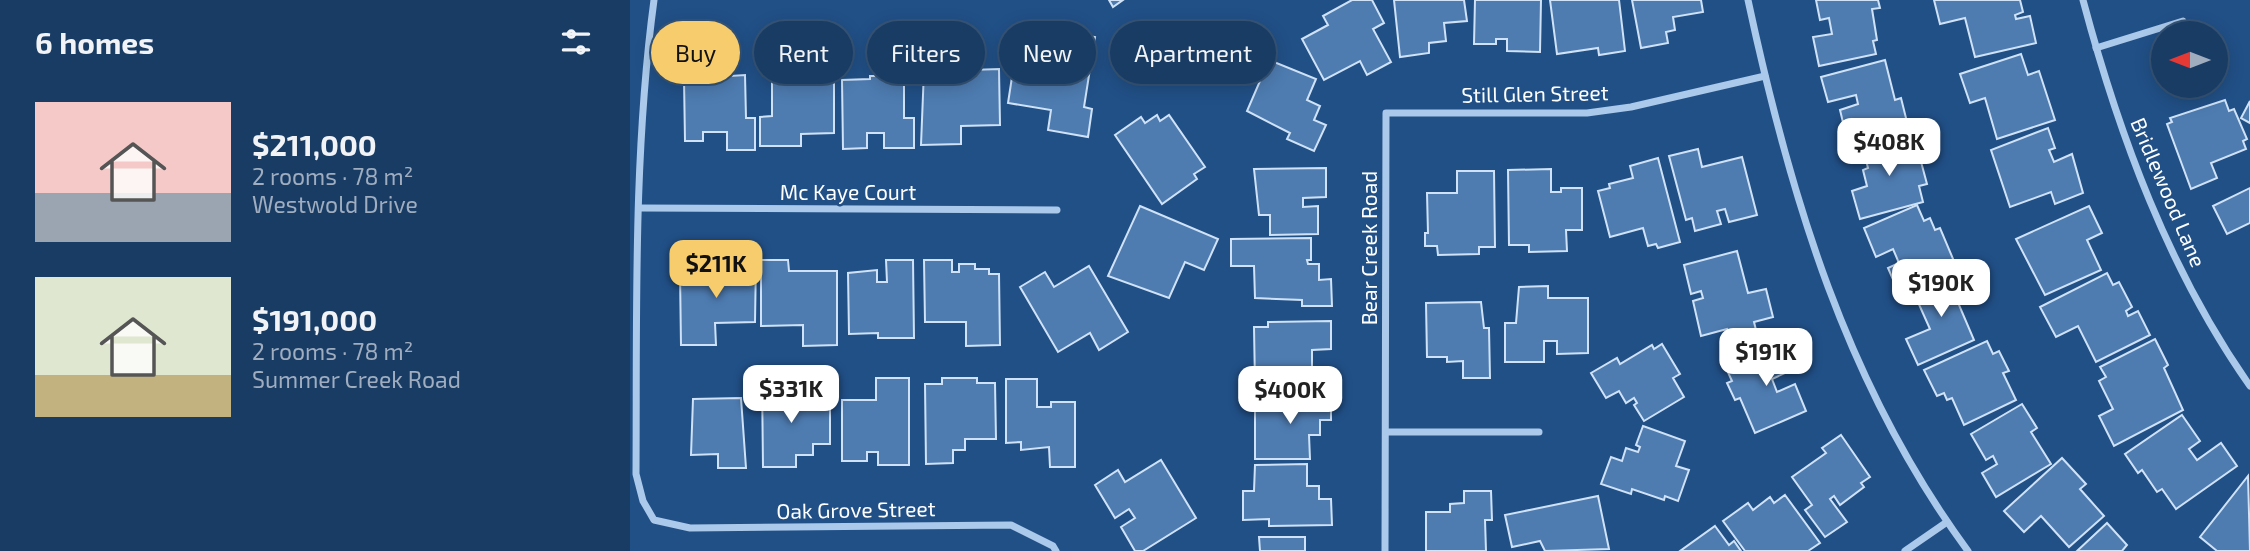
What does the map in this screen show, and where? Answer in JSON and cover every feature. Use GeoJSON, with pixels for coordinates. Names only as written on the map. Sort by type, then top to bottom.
{"type":"FeatureCollection","features":[{"type":"Feature","properties":{"kind":"street"},"geometry":{"type":"LineString","coordinates":[[639,208],[645,69],[654,0]]}},
{"type":"Feature","properties":{"kind":"street"},"geometry":{"type":"LineString","coordinates":[[1748,0],[1765,76],[1817,262],[1849,344],[1880,411],[1947,522],[1968,551]]}},
{"type":"Feature","properties":{"kind":"street","name":"Bridlewood Lane"},"geometry":{"type":"LineString","coordinates":[[2083,0],[2121,124],[2183,274],[2214,331],[2250,386]]}},
{"type":"Feature","properties":{"kind":"street"},"geometry":{"type":"LineString","coordinates":[[2096,48],[2151,31]]}},
{"type":"Feature","properties":{"kind":"street","name":"Still Glen Street"},"geometry":{"type":"LineString","coordinates":[[1386,113],[1587,113],[1631,107],[1765,76]]}},
{"type":"Feature","properties":{"kind":"street","name":"Bear Creek Road"},"geometry":{"type":"LineString","coordinates":[[1385,551],[1386,113]]}},
{"type":"Feature","properties":{"kind":"street","name":"Mc Kaye Court"},"geometry":{"type":"LineString","coordinates":[[639,208],[1057,210]]}},
{"type":"Feature","properties":{"kind":"street","name":"Oak Grove Street"},"geometry":{"type":"LineString","coordinates":[[639,208],[636,474],[643,501],[654,520],[690,528],[1011,525],[1054,549]]}},
{"type":"Feature","properties":{"kind":"street"},"geometry":{"type":"LineString","coordinates":[[1386,432],[1539,432]]}},
{"type":"Feature","properties":{"kind":"street"},"geometry":{"type":"LineString","coordinates":[[1905,551],[1947,522]]}},
{"type":"Feature","properties":{"kind":"building"},"geometry":{"type":"Polygon","coordinates":[[[1109,0],[1123,0],[1113,7],[1109,0]]]}},
{"type":"Feature","properties":{"kind":"building"},"geometry":{"type":"Polygon","coordinates":[[[1352,0],[1372,0],[1384,23],[1373,29],[1391,62],[1367,75],[1360,61],[1324,80],[1302,39],[1328,25],[1323,16],[1352,0]]]}},
{"type":"Feature","properties":{"kind":"building"},"geometry":{"type":"Polygon","coordinates":[[[1394,0],[1464,0],[1467,21],[1444,23],[1446,41],[1429,43],[1429,53],[1400,57],[1394,0]]]}},
{"type":"Feature","properties":{"kind":"building"},"geometry":{"type":"Polygon","coordinates":[[[1475,0],[1541,0],[1540,52],[1507,51],[1507,39],[1496,39],[1496,44],[1474,44],[1475,0]]]}},
{"type":"Feature","properties":{"kind":"building"},"geometry":{"type":"Polygon","coordinates":[[[1550,0],[1619,0],[1625,51],[1599,55],[1598,48],[1557,54],[1550,0]]]}},
{"type":"Feature","properties":{"kind":"building"},"geometry":{"type":"Polygon","coordinates":[[[1632,0],[1701,0],[1703,12],[1673,17],[1675,30],[1666,32],[1668,43],[1641,48],[1632,0]]]}},
{"type":"Feature","properties":{"kind":"building"},"geometry":{"type":"Polygon","coordinates":[[[1816,0],[1878,0],[1880,8],[1872,9],[1877,40],[1873,41],[1876,54],[1819,66],[1813,37],[1832,34],[1829,18],[1820,20],[1816,0]]]}},
{"type":"Feature","properties":{"kind":"building"},"geometry":{"type":"Polygon","coordinates":[[[1934,0],[2020,0],[2023,12],[2015,15],[2016,19],[2030,16],[2036,43],[1975,57],[1965,18],[1940,24],[1934,0]]]}},
{"type":"Feature","properties":{"kind":"building"},"geometry":{"type":"Polygon","coordinates":[[[2021,54],[2028,75],[2039,71],[2055,120],[1997,139],[1985,98],[1970,103],[1960,74],[2021,54]]]}},
{"type":"Feature","properties":{"kind":"building"},"geometry":{"type":"Polygon","coordinates":[[[1885,60],[1895,100],[1901,98],[1908,126],[1861,139],[1861,135],[1847,139],[1840,110],[1858,104],[1856,95],[1828,102],[1821,77],[1885,60]]]}},
{"type":"Feature","properties":{"kind":"building"},"geometry":{"type":"Polygon","coordinates":[[[1276,63],[1316,79],[1307,100],[1320,106],[1314,120],[1326,125],[1314,151],[1287,139],[1290,133],[1247,111],[1259,84],[1276,84],[1276,63]]]}},
{"type":"Feature","properties":{"kind":"building"},"geometry":{"type":"Polygon","coordinates":[[[999,69],[1000,125],[961,126],[961,144],[921,145],[923,84],[985,84],[985,70],[999,69]]]}},
{"type":"Feature","properties":{"kind":"building"},"geometry":{"type":"Polygon","coordinates":[[[740,75],[745,75],[746,118],[755,118],[755,150],[727,150],[727,132],[703,132],[703,141],[685,141],[684,84],[740,84],[740,75]]]}},
{"type":"Feature","properties":{"kind":"building"},"geometry":{"type":"Polygon","coordinates":[[[867,79],[867,84],[904,84],[904,118],[914,118],[914,148],[884,148],[884,133],[867,133],[867,148],[843,149],[842,84],[853,84],[853,80],[867,79]]]}},
{"type":"Feature","properties":{"kind":"building"},"geometry":{"type":"Polygon","coordinates":[[[772,84],[834,84],[834,133],[801,134],[801,146],[760,146],[760,117],[772,116],[772,84]]]}},
{"type":"Feature","properties":{"kind":"building"},"geometry":{"type":"Polygon","coordinates":[[[1011,84],[1088,84],[1084,107],[1092,109],[1088,137],[1048,130],[1051,110],[1008,103],[1011,84]]]}},
{"type":"Feature","properties":{"kind":"building"},"geometry":{"type":"Polygon","coordinates":[[[2225,100],[2229,111],[2234,109],[2247,139],[2243,141],[2246,149],[2211,163],[2217,178],[2191,189],[2167,124],[2172,122],[2170,118],[2225,100]]]}},
{"type":"Feature","properties":{"kind":"building"},"geometry":{"type":"Polygon","coordinates":[[[2250,101],[2250,123],[2241,118],[2250,101]]]}},
{"type":"Feature","properties":{"kind":"building"},"geometry":{"type":"Polygon","coordinates":[[[1157,115],[1160,121],[1169,115],[1205,167],[1194,174],[1197,179],[1162,204],[1115,135],[1141,117],[1145,123],[1157,115]]]}},
{"type":"Feature","properties":{"kind":"building"},"geometry":{"type":"Polygon","coordinates":[[[2048,128],[2055,148],[2049,150],[2054,162],[2072,154],[2083,193],[2055,204],[2051,192],[2010,207],[1991,150],[2048,128]]]}},
{"type":"Feature","properties":{"kind":"building"},"geometry":{"type":"Polygon","coordinates":[[[1902,134],[1910,161],[1920,158],[1927,184],[1919,186],[1923,202],[1860,219],[1852,191],[1867,186],[1863,170],[1868,168],[1862,145],[1902,134]]]}},
{"type":"Feature","properties":{"kind":"building"},"geometry":{"type":"Polygon","coordinates":[[[1698,149],[1702,167],[1742,157],[1757,215],[1729,222],[1725,209],[1717,211],[1721,224],[1695,231],[1692,218],[1686,220],[1669,156],[1698,149]]]}},
{"type":"Feature","properties":{"kind":"building"},"geometry":{"type":"Polygon","coordinates":[[[1658,158],[1680,242],[1658,248],[1656,244],[1648,246],[1643,228],[1610,237],[1598,191],[1610,188],[1609,184],[1633,178],[1630,166],[1658,158]]]}},
{"type":"Feature","properties":{"kind":"building"},"geometry":{"type":"Polygon","coordinates":[[[1326,168],[1326,197],[1303,198],[1303,207],[1318,206],[1318,234],[1270,235],[1270,215],[1259,215],[1254,169],[1326,168]]]}},
{"type":"Feature","properties":{"kind":"building"},"geometry":{"type":"Polygon","coordinates":[[[1551,169],[1551,192],[1561,192],[1561,188],[1582,188],[1582,230],[1566,230],[1567,251],[1529,252],[1529,245],[1509,245],[1508,170],[1551,169]]]}},
{"type":"Feature","properties":{"kind":"building"},"geometry":{"type":"Polygon","coordinates":[[[1457,171],[1494,171],[1495,247],[1479,247],[1479,254],[1438,255],[1437,246],[1425,246],[1425,233],[1428,233],[1427,193],[1457,193],[1457,171]]]}},
{"type":"Feature","properties":{"kind":"building"},"geometry":{"type":"Polygon","coordinates":[[[2250,188],[2250,223],[2227,234],[2213,206],[2250,188]]]}},
{"type":"Feature","properties":{"kind":"building"},"geometry":{"type":"Polygon","coordinates":[[[1917,205],[1924,221],[1930,218],[1935,230],[1940,228],[1956,266],[1898,291],[1888,268],[1899,263],[1893,249],[1876,257],[1864,228],[1917,205]]]}},
{"type":"Feature","properties":{"kind":"building"},"geometry":{"type":"Polygon","coordinates":[[[1140,206],[1218,239],[1204,270],[1185,262],[1169,298],[1108,276],[1140,206]]]}},
{"type":"Feature","properties":{"kind":"building"},"geometry":{"type":"Polygon","coordinates":[[[2089,206],[2102,233],[2087,240],[2101,270],[2045,295],[2016,239],[2089,206]]]}},
{"type":"Feature","properties":{"kind":"building"},"geometry":{"type":"Polygon","coordinates":[[[1311,238],[1311,260],[1307,260],[1308,264],[1319,264],[1319,280],[1331,279],[1332,306],[1302,306],[1302,300],[1255,298],[1254,266],[1231,266],[1231,239],[1311,238]]]}},
{"type":"Feature","properties":{"kind":"building"},"geometry":{"type":"Polygon","coordinates":[[[1737,251],[1748,293],[1766,289],[1773,317],[1754,322],[1758,338],[1731,345],[1727,329],[1701,336],[1693,301],[1703,298],[1701,291],[1691,294],[1684,265],[1737,251]]]}},
{"type":"Feature","properties":{"kind":"building"},"geometry":{"type":"Polygon","coordinates":[[[756,260],[755,322],[715,323],[716,345],[681,345],[680,273],[693,273],[693,265],[722,264],[722,272],[729,272],[729,261],[756,260]]]}},
{"type":"Feature","properties":{"kind":"building"},"geometry":{"type":"Polygon","coordinates":[[[761,260],[788,260],[789,271],[837,271],[837,345],[803,346],[803,325],[761,326],[761,260]]]}},
{"type":"Feature","properties":{"kind":"building"},"geometry":{"type":"Polygon","coordinates":[[[886,260],[913,260],[914,338],[878,338],[878,333],[849,334],[848,273],[877,270],[877,282],[887,282],[886,260]]]}},
{"type":"Feature","properties":{"kind":"building"},"geometry":{"type":"Polygon","coordinates":[[[924,260],[952,260],[952,272],[959,272],[959,264],[975,264],[975,269],[989,269],[989,274],[999,274],[1000,345],[966,346],[966,322],[925,322],[924,260]]]}},
{"type":"Feature","properties":{"kind":"building"},"geometry":{"type":"Polygon","coordinates":[[[1089,266],[1128,332],[1099,350],[1090,333],[1058,352],[1020,287],[1045,272],[1054,287],[1089,266]]]}},
{"type":"Feature","properties":{"kind":"building"},"geometry":{"type":"Polygon","coordinates":[[[1958,271],[1967,292],[1956,298],[1974,340],[1918,365],[1906,339],[1930,329],[1913,291],[1958,271]]]}},
{"type":"Feature","properties":{"kind":"building"},"geometry":{"type":"Polygon","coordinates":[[[2107,273],[2113,285],[2119,282],[2132,307],[2126,311],[2128,316],[2138,311],[2150,335],[2096,362],[2078,326],[2056,337],[2040,307],[2107,273]]]}},
{"type":"Feature","properties":{"kind":"building"},"geometry":{"type":"Polygon","coordinates":[[[1548,286],[1548,298],[1588,298],[1588,353],[1557,354],[1557,341],[1544,341],[1544,362],[1505,362],[1505,323],[1516,323],[1519,287],[1548,286]]]}},
{"type":"Feature","properties":{"kind":"building"},"geometry":{"type":"Polygon","coordinates":[[[1481,302],[1484,328],[1489,328],[1490,378],[1463,378],[1463,361],[1447,362],[1447,357],[1427,357],[1426,303],[1481,302]]]}},
{"type":"Feature","properties":{"kind":"building"},"geometry":{"type":"Polygon","coordinates":[[[1331,321],[1331,349],[1312,350],[1312,383],[1255,384],[1254,327],[1268,327],[1268,322],[1331,321]]]}},
{"type":"Feature","properties":{"kind":"building"},"geometry":{"type":"Polygon","coordinates":[[[2155,339],[2168,365],[2164,368],[2183,410],[2114,446],[2099,416],[2113,409],[2099,381],[2106,377],[2100,367],[2155,339]]]}},
{"type":"Feature","properties":{"kind":"building"},"geometry":{"type":"Polygon","coordinates":[[[1987,341],[1993,354],[1999,351],[2009,371],[2003,373],[2016,400],[1964,425],[1952,398],[1947,400],[1944,393],[1937,396],[1924,370],[1987,341]]]}},
{"type":"Feature","properties":{"kind":"building"},"geometry":{"type":"Polygon","coordinates":[[[1786,342],[1798,367],[1772,379],[1777,392],[1795,384],[1806,411],[1755,433],[1740,398],[1735,400],[1727,383],[1732,381],[1726,368],[1786,342]]]}},
{"type":"Feature","properties":{"kind":"building"},"geometry":{"type":"Polygon","coordinates":[[[1662,344],[1680,374],[1673,378],[1684,397],[1644,421],[1634,405],[1637,403],[1634,398],[1626,403],[1619,391],[1606,398],[1591,373],[1617,358],[1620,364],[1652,345],[1654,349],[1662,344]]]}},
{"type":"Feature","properties":{"kind":"building"},"geometry":{"type":"Polygon","coordinates":[[[876,378],[909,378],[909,465],[878,465],[878,452],[867,452],[867,461],[842,461],[842,400],[876,400],[876,378]]]}},
{"type":"Feature","properties":{"kind":"building"},"geometry":{"type":"Polygon","coordinates":[[[942,378],[977,378],[977,383],[995,383],[996,439],[965,439],[965,450],[953,450],[953,463],[926,464],[925,384],[942,384],[942,378]]]}},
{"type":"Feature","properties":{"kind":"building"},"geometry":{"type":"Polygon","coordinates":[[[1006,379],[1037,379],[1037,407],[1051,407],[1051,402],[1075,402],[1075,467],[1050,467],[1049,447],[1021,450],[1021,442],[1006,443],[1006,379]]]}},
{"type":"Feature","properties":{"kind":"building"},"geometry":{"type":"Polygon","coordinates":[[[762,381],[795,381],[795,404],[830,403],[830,444],[813,444],[813,455],[796,455],[796,467],[763,467],[762,381]]]}},
{"type":"Feature","properties":{"kind":"building"},"geometry":{"type":"Polygon","coordinates":[[[1331,392],[1331,420],[1320,420],[1320,435],[1309,435],[1310,459],[1255,459],[1255,402],[1300,399],[1300,393],[1331,392]]]}},
{"type":"Feature","properties":{"kind":"building"},"geometry":{"type":"Polygon","coordinates":[[[741,398],[746,468],[718,468],[718,454],[691,455],[693,399],[741,398]]]}},
{"type":"Feature","properties":{"kind":"building"},"geometry":{"type":"Polygon","coordinates":[[[2022,404],[2037,428],[2031,432],[2051,464],[1996,497],[1982,473],[1997,464],[1993,456],[1986,460],[1971,434],[2022,404]]]}},
{"type":"Feature","properties":{"kind":"building"},"geometry":{"type":"Polygon","coordinates":[[[2182,415],[2200,441],[2189,449],[2197,460],[2221,443],[2237,466],[2176,509],[2162,489],[2157,492],[2142,470],[2138,473],[2125,454],[2182,415]]]}},
{"type":"Feature","properties":{"kind":"building"},"geometry":{"type":"Polygon","coordinates":[[[1643,426],[1685,441],[1676,466],[1689,470],[1678,501],[1665,496],[1664,500],[1632,489],[1631,494],[1601,484],[1611,457],[1622,461],[1626,448],[1638,452],[1640,447],[1636,445],[1643,426]]]}},
{"type":"Feature","properties":{"kind":"building"},"geometry":{"type":"Polygon","coordinates":[[[1841,435],[1870,477],[1861,483],[1864,487],[1840,505],[1834,496],[1830,499],[1847,522],[1825,537],[1805,510],[1812,505],[1792,477],[1826,453],[1822,448],[1841,435]]]}},
{"type":"Feature","properties":{"kind":"building"},"geometry":{"type":"Polygon","coordinates":[[[2062,458],[2086,484],[2080,489],[2104,516],[2069,547],[2041,516],[2024,532],[2004,511],[2062,458]]]}},
{"type":"Feature","properties":{"kind":"building"},"geometry":{"type":"Polygon","coordinates":[[[1161,460],[1196,518],[1143,551],[1135,551],[1121,527],[1135,518],[1129,509],[1115,518],[1095,485],[1118,470],[1125,482],[1161,460]]]}},
{"type":"Feature","properties":{"kind":"building"},"geometry":{"type":"Polygon","coordinates":[[[1307,464],[1307,486],[1319,486],[1319,499],[1331,499],[1332,525],[1269,526],[1269,519],[1243,520],[1243,491],[1254,491],[1255,465],[1307,464]]]}},
{"type":"Feature","properties":{"kind":"building"},"geometry":{"type":"Polygon","coordinates":[[[2248,476],[2250,551],[2217,551],[2200,537],[2248,476]]]}},
{"type":"Feature","properties":{"kind":"building"},"geometry":{"type":"Polygon","coordinates":[[[1464,491],[1491,491],[1492,520],[1485,520],[1486,551],[1426,551],[1426,512],[1450,512],[1450,504],[1464,503],[1464,491]]]}},
{"type":"Feature","properties":{"kind":"building"},"geometry":{"type":"Polygon","coordinates":[[[1785,495],[1820,543],[1808,551],[1745,551],[1723,521],[1748,503],[1753,510],[1770,497],[1774,503],[1785,495]]]}},
{"type":"Feature","properties":{"kind":"building"},"geometry":{"type":"Polygon","coordinates":[[[1598,496],[1609,549],[1545,551],[1540,541],[1512,547],[1505,515],[1598,496]]]}},
{"type":"Feature","properties":{"kind":"building"},"geometry":{"type":"Polygon","coordinates":[[[2107,523],[2127,545],[2122,551],[2077,551],[2107,523]]]}},
{"type":"Feature","properties":{"kind":"building"},"geometry":{"type":"Polygon","coordinates":[[[1715,526],[1729,545],[1734,541],[1741,551],[1680,551],[1715,526]]]}},
{"type":"Feature","properties":{"kind":"building"},"geometry":{"type":"Polygon","coordinates":[[[1259,537],[1305,537],[1305,551],[1260,551],[1259,537]]]}}]}
